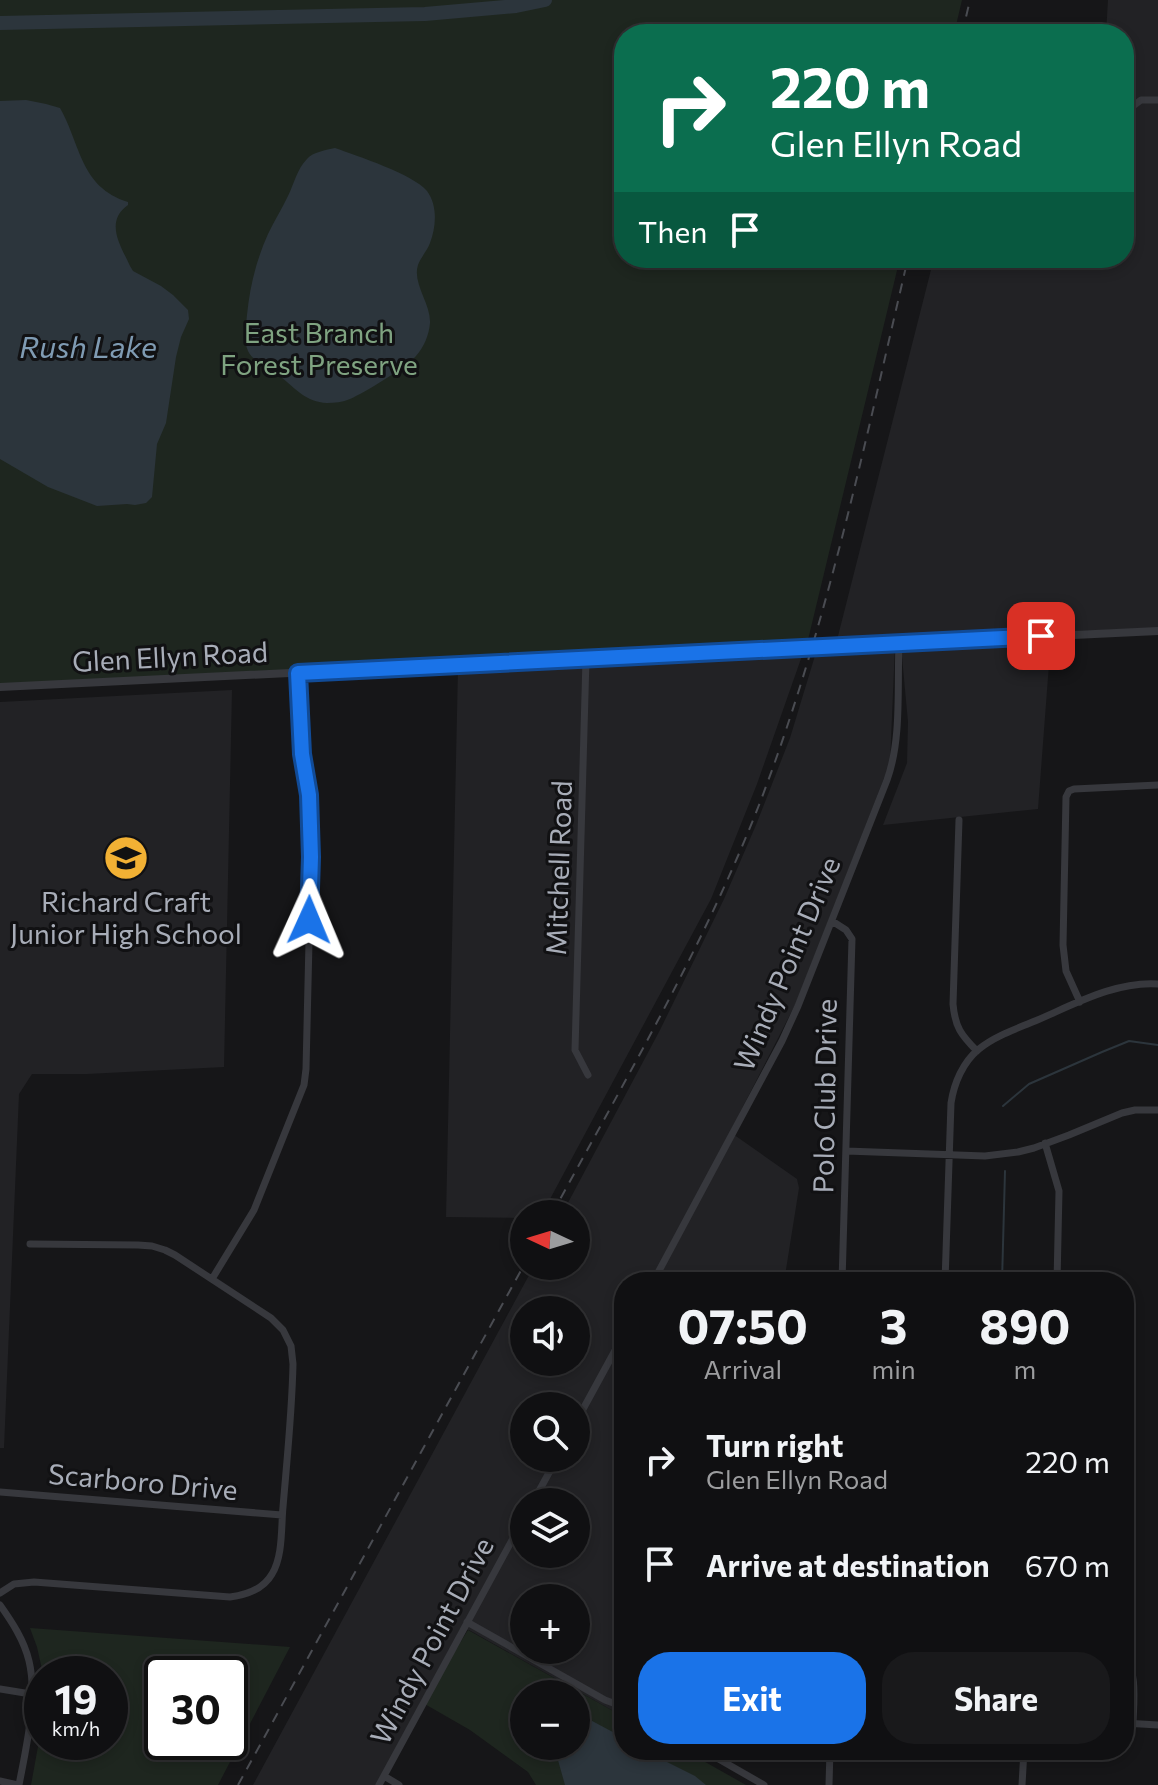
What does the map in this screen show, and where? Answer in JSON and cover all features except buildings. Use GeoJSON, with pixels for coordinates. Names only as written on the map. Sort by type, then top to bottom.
{"type":"FeatureCollection","features":[{"type":"Feature","properties":{"kind":"street"},"geometry":{"type":"LineString","coordinates":[[1134,105],[1141,100],[1158,100]]}},
{"type":"Feature","properties":{"kind":"street","name":"Glen Ellyn Road"},"geometry":{"type":"LineString","coordinates":[[0,687],[1158,631]]}},
{"type":"Feature","properties":{"kind":"street","name":"Windy Point Drive"},"geometry":{"type":"LineString","coordinates":[[658,1272],[782,1041],[893,764],[899,643]]}},
{"type":"Feature","properties":{"kind":"street","name":"Mitchell Road"},"geometry":{"type":"LineString","coordinates":[[586,659],[575,1050],[588,1075]]}},
{"type":"Feature","properties":{"kind":"street"},"geometry":{"type":"LineString","coordinates":[[212,1279],[254,1210],[304,1085],[311,857],[298,673]]}},
{"type":"Feature","properties":{"kind":"street"},"geometry":{"type":"LineString","coordinates":[[1080,1002],[1066,971],[1063,945],[1066,797],[1074,789],[1158,785]]}},
{"type":"Feature","properties":{"kind":"street"},"geometry":{"type":"LineString","coordinates":[[959,820],[954,1021],[962,1036],[977,1051]]}},
{"type":"Feature","properties":{"kind":"street","name":"Polo Club Drive"},"geometry":{"type":"LineString","coordinates":[[832,921],[846,930],[852,939],[842,1272]]}},
{"type":"Feature","properties":{"kind":"street"},"geometry":{"type":"LineString","coordinates":[[945,1272],[953,1089],[977,1051],[995,1038],[1108,991],[1132,985],[1158,984]]}},
{"type":"Feature","properties":{"kind":"street"},"geometry":{"type":"LineString","coordinates":[[846,1151],[999,1155],[1034,1148],[1122,1113],[1158,1110]]}},
{"type":"Feature","properties":{"kind":"street"},"geometry":{"type":"LineString","coordinates":[[1045,1143],[1059,1191],[1057,1272]]}},
{"type":"Feature","properties":{"kind":"street"},"geometry":{"type":"LineString","coordinates":[[0,1593],[14,1584],[34,1582],[230,1597],[243,1595],[263,1585],[273,1573],[278,1560],[282,1515],[292,1386],[291,1346],[283,1330],[271,1318],[175,1255],[152,1246],[30,1244]]}},
{"type":"Feature","properties":{"kind":"street"},"geometry":{"type":"LineString","coordinates":[[590,1396],[614,1352]]}},
{"type":"Feature","properties":{"kind":"street","name":"Scarboro Drive"},"geometry":{"type":"LineString","coordinates":[[0,1492],[282,1515]]}},
{"type":"Feature","properties":{"kind":"street","name":"Windy Point Drive"},"geometry":{"type":"LineString","coordinates":[[379,1785],[510,1544]]}},
{"type":"Feature","properties":{"kind":"street"},"geometry":{"type":"LineString","coordinates":[[0,1605],[20,1637],[27,1656]]}},
{"type":"Feature","properties":{"kind":"street"},"geometry":{"type":"LineString","coordinates":[[467,1622],[614,1703]]}},
{"type":"Feature","properties":{"kind":"street"},"geometry":{"type":"LineString","coordinates":[[0,1689],[24,1693]]}},
{"type":"Feature","properties":{"kind":"street"},"geometry":{"type":"LineString","coordinates":[[1134,1723],[1158,1725]]}},
{"type":"Feature","properties":{"kind":"street"},"geometry":{"type":"LineString","coordinates":[[0,1781],[18,1785],[24,1754]]}},
{"type":"Feature","properties":{"kind":"street"},"geometry":{"type":"LineString","coordinates":[[720,1760],[764,1785]]}},
{"type":"Feature","properties":{"kind":"street"},"geometry":{"type":"LineString","coordinates":[[829,1785],[830,1760]]}},
{"type":"Feature","properties":{"kind":"street"},"geometry":{"type":"LineString","coordinates":[[1022,1785],[1023,1760]]}},
{"type":"Feature","properties":{"kind":"street"},"geometry":{"type":"LineString","coordinates":[[384,1776],[399,1785]]}},
{"type":"Feature","properties":{"kind":"shaded area"},"geometry":{"type":"Polygon","coordinates":[[[1108,0],[1158,0],[1158,628],[837,640],[931,268],[1134,268],[1134,24],[1107,24],[1108,0]]]}},
{"type":"Feature","properties":{"kind":"shaded area"},"geometry":{"type":"Polygon","coordinates":[[[1051,638],[1038,809],[883,825],[907,763],[908,722],[901,646],[1051,638]]]}},
{"type":"Feature","properties":{"kind":"shaded area"},"geometry":{"type":"Polygon","coordinates":[[[895,646],[890,763],[796,1003],[730,1132],[797,1179],[799,1188],[786,1272],[614,1272],[614,1711],[590,1698],[590,1680],[558,1680],[530,1664],[590,1664],[590,1584],[510,1584],[510,1653],[469,1630],[460,1629],[376,1785],[253,1785],[510,1310],[510,1376],[590,1376],[590,1296],[518,1296],[526,1280],[590,1280],[590,1200],[569,1200],[660,1030],[724,899],[790,738],[817,649],[895,646]]]}},
{"type":"Feature","properties":{"kind":"shaded area"},"geometry":{"type":"Polygon","coordinates":[[[803,653],[757,784],[711,899],[550,1200],[510,1200],[510,1218],[446,1217],[458,668],[803,653]]]}},
{"type":"Feature","properties":{"kind":"shaded area"},"geometry":{"type":"Polygon","coordinates":[[[232,690],[224,1067],[32,1074],[19,1094],[4,1448],[0,1448],[0,702],[232,690]]]}},
{"type":"Feature","properties":{"kind":"green space","name":"East Branch Forest Preserve"},"geometry":{"type":"Polygon","coordinates":[[[0,0],[962,0],[956,24],[614,24],[614,268],[898,268],[807,644],[0,684],[0,0]]]}},
{"type":"Feature","properties":{"kind":"green space"},"geometry":{"type":"Polygon","coordinates":[[[30,1628],[290,1647],[248,1728],[248,1656],[144,1656],[144,1760],[231,1760],[218,1785],[31,1785],[36,1760],[128,1760],[128,1656],[39,1656],[30,1628]]]}},
{"type":"Feature","properties":{"kind":"green space"},"geometry":{"type":"Polygon","coordinates":[[[468,1630],[510,1653],[510,1664],[529,1664],[558,1680],[510,1680],[510,1759],[470,1730],[423,1703],[468,1630]]]}},
{"type":"Feature","properties":{"kind":"green space"},"geometry":{"type":"Polygon","coordinates":[[[590,1698],[614,1711],[614,1760],[702,1760],[746,1785],[536,1785],[528,1772],[511,1760],[590,1760],[590,1698]]]}},
{"type":"Feature","properties":{"kind":"water","name":"Rush Lake"},"geometry":{"type":"Polygon","coordinates":[[[26,100],[60,108],[91,175],[112,195],[128,202],[116,226],[119,242],[133,271],[161,286],[188,310],[189,319],[176,357],[166,423],[157,444],[152,497],[146,503],[97,506],[48,487],[0,459],[0,101],[26,100]]]}},
{"type":"Feature","properties":{"kind":"water"},"geometry":{"type":"Polygon","coordinates":[[[335,148],[384,166],[420,185],[431,197],[435,223],[417,272],[430,316],[421,349],[404,366],[365,391],[347,400],[327,403],[307,397],[254,359],[246,347],[245,333],[254,274],[270,229],[304,163],[313,155],[335,148]]]}},
{"type":"Feature","properties":{"kind":"water"},"geometry":{"type":"Polygon","coordinates":[[[590,1720],[614,1733],[614,1760],[663,1760],[706,1785],[565,1785],[558,1760],[590,1760],[590,1720]]]}},
{"type":"Feature","properties":{"kind":"waterway"},"geometry":{"type":"LineString","coordinates":[[0,23],[425,14],[516,6],[545,0]]}},
{"type":"Feature","properties":{"kind":"waterway"},"geometry":{"type":"LineString","coordinates":[[1003,1106],[1029,1084],[1129,1041],[1158,1045]]}},
{"type":"Feature","properties":{"kind":"waterway"},"geometry":{"type":"LineString","coordinates":[[1002,1272],[1005,1171]]}},
{"type":"Feature","properties":{"kind":"railway"},"geometry":{"type":"LineString","coordinates":[[964,24],[970,0]]}},
{"type":"Feature","properties":{"kind":"railway"},"geometry":{"type":"LineString","coordinates":[[560,1200],[688,962],[759,805],[825,603],[906,268]]}},
{"type":"Feature","properties":{"kind":"railway"},"geometry":{"type":"LineString","coordinates":[[238,1785],[516,1280]]}},
{"type":"Feature","properties":{"kind":"place","name":"Richard Craft Junior High School"},"geometry":{"type":"Point","coordinates":[126,858]}},
{"type":"Feature","properties":{"kind":"route"},"geometry":{"type":"LineString","coordinates":[[309,920],[309,795],[302,754],[298,673],[1041,636]]}}]}
